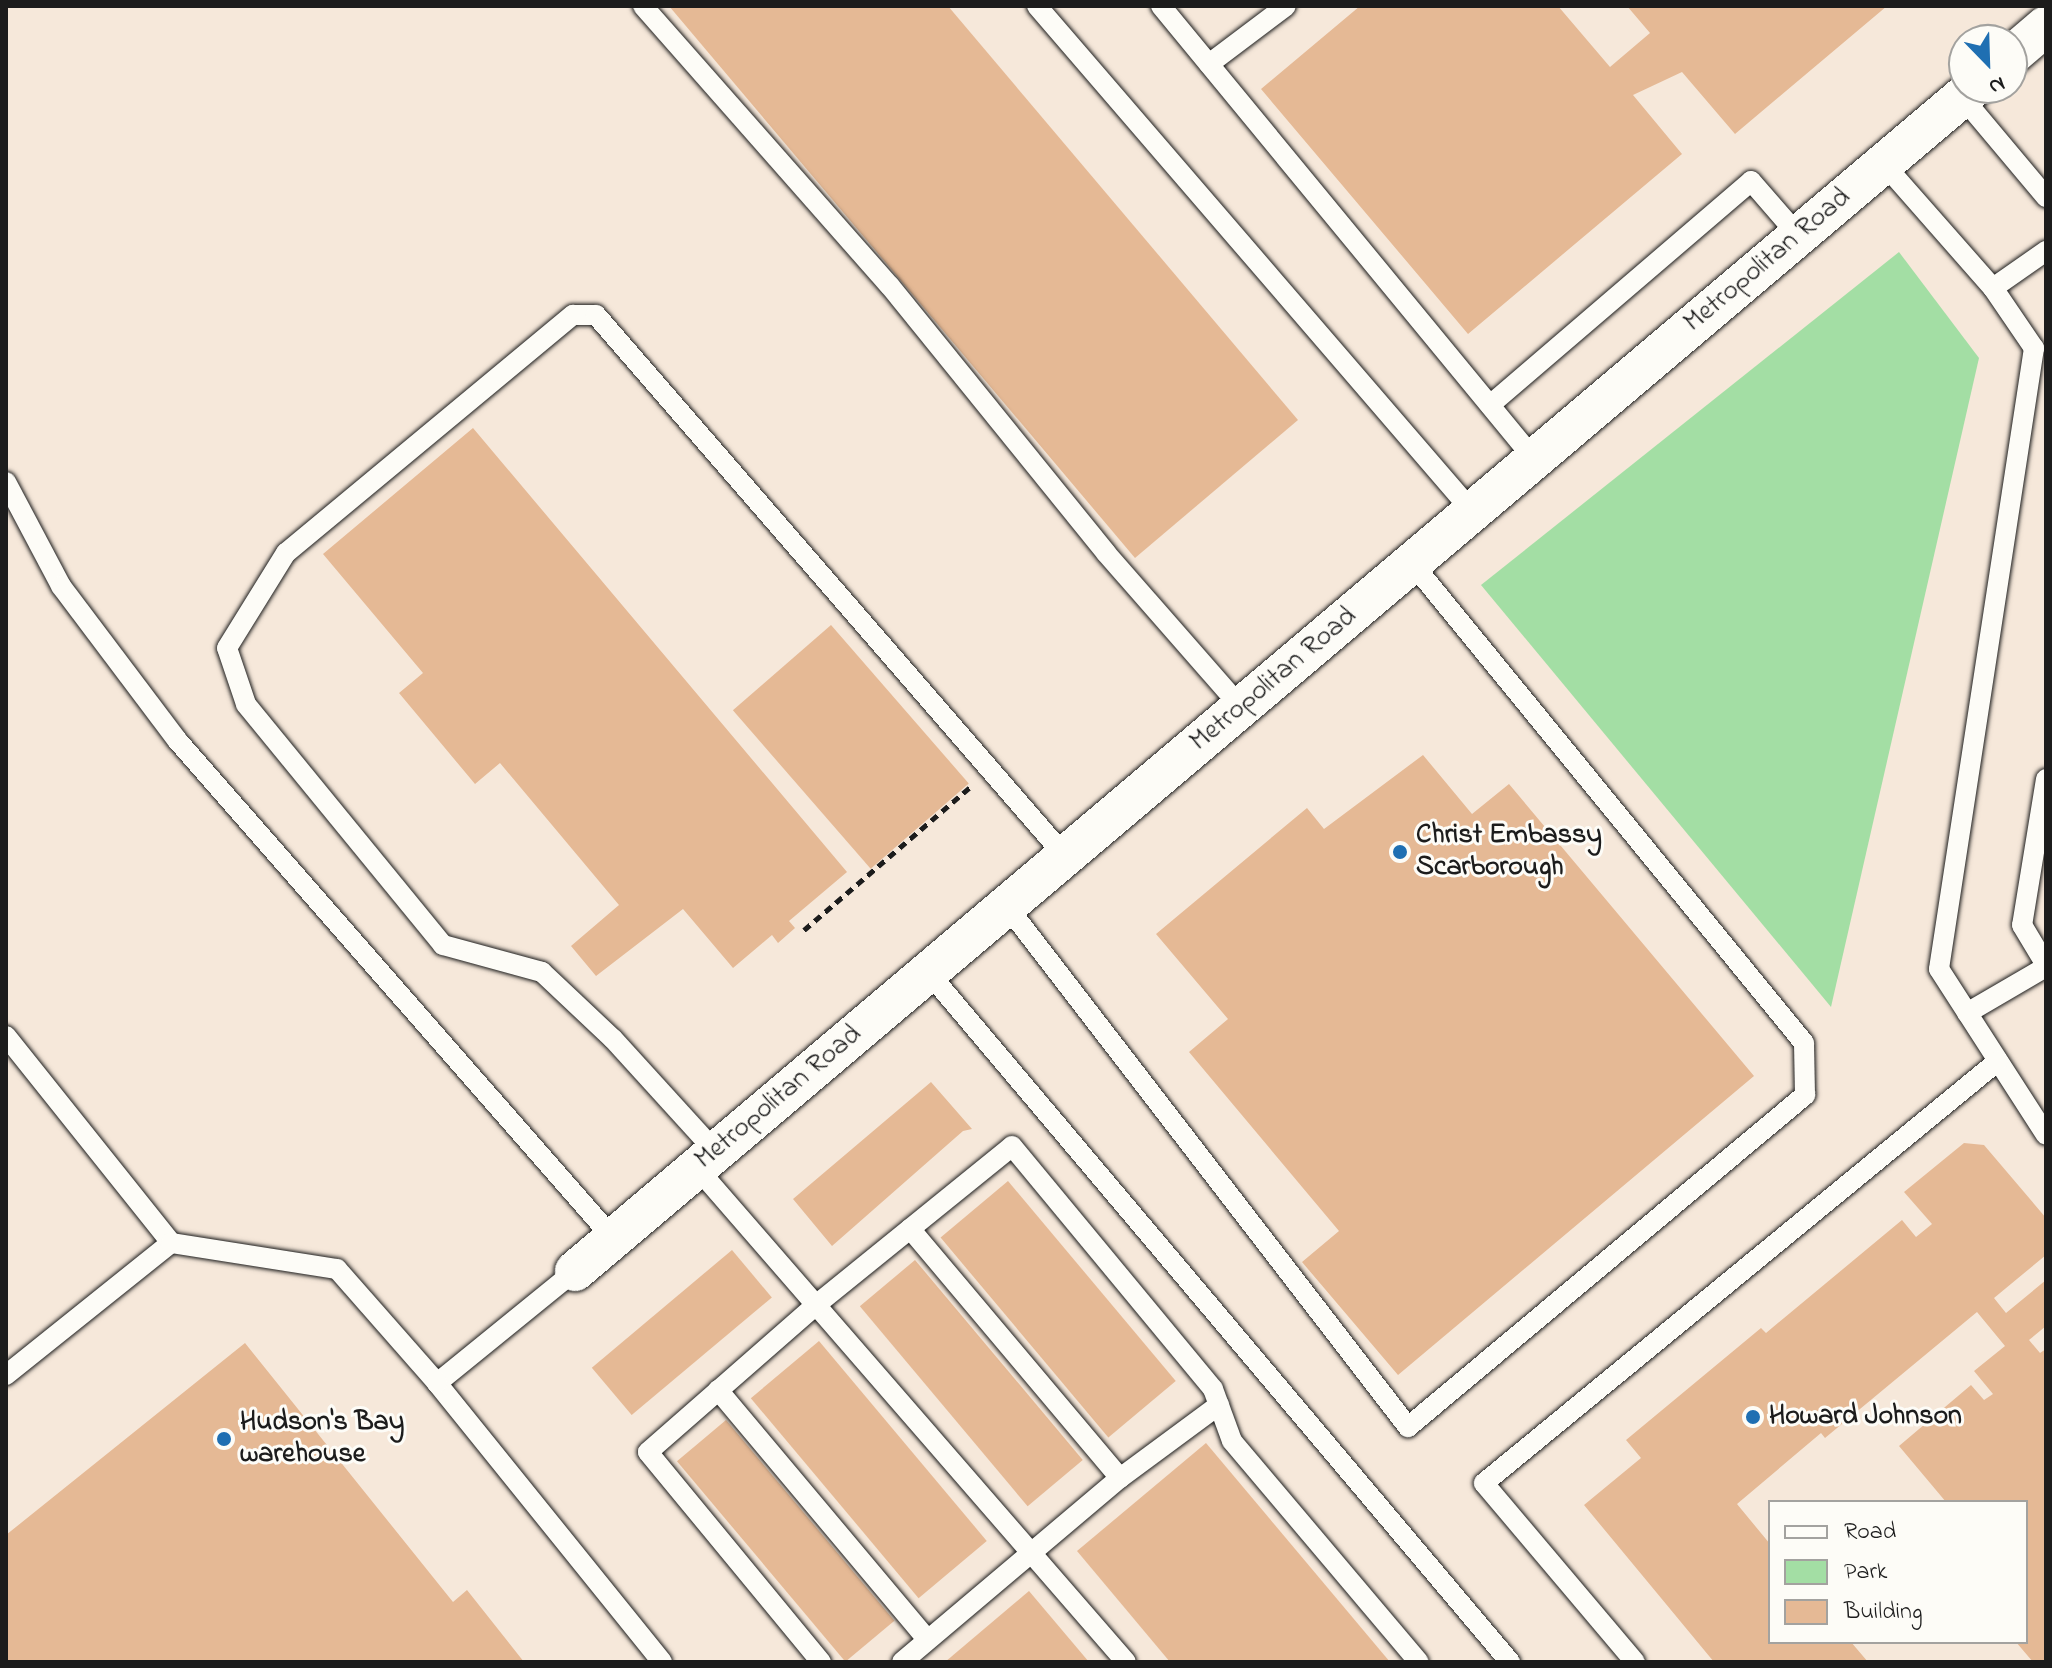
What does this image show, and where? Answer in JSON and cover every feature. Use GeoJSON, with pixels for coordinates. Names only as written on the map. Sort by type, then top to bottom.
{"type":"FeatureCollection","features":[{"type":"Feature","properties":{"kind":"street"},"geometry":{"type":"LineString","coordinates":[[2028,41],[2046,26]]}},
{"type":"Feature","properties":{"kind":"street","name":"Metropolitan Road"},"geometry":{"type":"LineString","coordinates":[[575,1271],[1954,104]]}},
{"type":"Feature","properties":{"kind":"lane"},"geometry":{"type":"LineString","coordinates":[[643,6],[890,286],[1106,553],[1241,707]]}},
{"type":"Feature","properties":{"kind":"lane"},"geometry":{"type":"LineString","coordinates":[[1037,6],[1472,511]]}},
{"type":"Feature","properties":{"kind":"lane"},"geometry":{"type":"LineString","coordinates":[[1161,6],[1534,459]]}},
{"type":"Feature","properties":{"kind":"lane"},"geometry":{"type":"LineString","coordinates":[[1209,64],[1286,6]]}},
{"type":"Feature","properties":{"kind":"lane"},"geometry":{"type":"LineString","coordinates":[[1978,104],[2038,172],[2046,197]]}},
{"type":"Feature","properties":{"kind":"lane"},"geometry":{"type":"LineString","coordinates":[[1883,163],[1993,288],[2040,356],[1939,969],[2046,1135]]}},
{"type":"Feature","properties":{"kind":"lane"},"geometry":{"type":"LineString","coordinates":[[1490,405],[1751,181],[1798,235]]}},
{"type":"Feature","properties":{"kind":"lane"},"geometry":{"type":"LineString","coordinates":[[1993,288],[2046,251]]}},
{"type":"Feature","properties":{"kind":"lane"},"geometry":{"type":"LineString","coordinates":[[1065,856],[596,315],[573,315],[286,553],[227,648],[246,704],[443,945],[542,972],[613,1039],[816,1305],[1126,1662]]}},
{"type":"Feature","properties":{"kind":"lane"},"geometry":{"type":"LineString","coordinates":[[6,482],[61,586],[177,740],[613,1238]]}},
{"type":"Feature","properties":{"kind":"lane"},"geometry":{"type":"LineString","coordinates":[[1006,905],[1408,1427],[1805,1095],[1804,1043],[1412,563]]}},
{"type":"Feature","properties":{"kind":"lane"},"geometry":{"type":"LineString","coordinates":[[1967,1013],[2046,966],[2022,925],[2046,779]]}},
{"type":"Feature","properties":{"kind":"lane"},"geometry":{"type":"LineString","coordinates":[[928,972],[1510,1662]]}},
{"type":"Feature","properties":{"kind":"lane"},"geometry":{"type":"LineString","coordinates":[[6,1036],[171,1243],[337,1269],[437,1383],[662,1662]]}},
{"type":"Feature","properties":{"kind":"lane"},"geometry":{"type":"LineString","coordinates":[[1635,1662],[1484,1483],[1998,1061]]}},
{"type":"Feature","properties":{"kind":"lane"},"geometry":{"type":"LineString","coordinates":[[821,1662],[648,1452],[816,1305],[1012,1146],[1213,1389],[1232,1441],[1419,1662]]}},
{"type":"Feature","properties":{"kind":"lane"},"geometry":{"type":"LineString","coordinates":[[910,1229],[1120,1478]]}},
{"type":"Feature","properties":{"kind":"lane"},"geometry":{"type":"LineString","coordinates":[[6,1375],[171,1243]]}},
{"type":"Feature","properties":{"kind":"lane"},"geometry":{"type":"LineString","coordinates":[[437,1383],[575,1271]]}},
{"type":"Feature","properties":{"kind":"lane"},"geometry":{"type":"LineString","coordinates":[[718,1390],[928,1640]]}},
{"type":"Feature","properties":{"kind":"lane"},"geometry":{"type":"LineString","coordinates":[[902,1662],[1120,1478],[1219,1405]]}},
{"type":"Feature","properties":{"kind":"path"},"geometry":{"type":"LineString","coordinates":[[804,930],[991,769]]}},
{"type":"Feature","properties":{"kind":"shaded area"},"geometry":{"type":"Polygon","coordinates":[[[6,6],[2046,6],[2046,1662],[6,1662],[6,6]]]}},
{"type":"Feature","properties":{"kind":"green space"},"geometry":{"type":"Polygon","coordinates":[[[1899,252],[1979,358],[1831,1007],[1481,585],[1899,252]]]}},
{"type":"Feature","properties":{"kind":"building"},"geometry":{"type":"Polygon","coordinates":[[[669,6],[948,6],[1298,420],[1135,558],[669,6]]]}},
{"type":"Feature","properties":{"kind":"building"},"geometry":{"type":"Polygon","coordinates":[[[1360,6],[1558,6],[1610,67],[1650,33],[1627,6],[1887,6],[1735,134],[1682,72],[1633,95],[1682,154],[1468,334],[1261,89],[1360,6]]]}},
{"type":"Feature","properties":{"kind":"building"},"geometry":{"type":"Polygon","coordinates":[[[473,428],[847,872],[789,921],[795,928],[778,943],[772,935],[733,968],[683,909],[596,976],[571,946],[619,905],[500,763],[475,784],[399,693],[423,673],[323,554],[473,428]]]}},
{"type":"Feature","properties":{"kind":"building"},"geometry":{"type":"Polygon","coordinates":[[[831,625],[969,783],[871,869],[733,710],[831,625]]]}},
{"type":"Feature","properties":{"kind":"building"},"geometry":{"type":"Polygon","coordinates":[[[1423,755],[1472,814],[1509,784],[1754,1076],[1398,1375],[1302,1262],[1339,1231],[1189,1052],[1228,1019],[1156,934],[1307,808],[1324,829],[1423,755]]]}},
{"type":"Feature","properties":{"kind":"building"},"geometry":{"type":"Polygon","coordinates":[[[931,1082],[972,1129],[963,1131],[832,1246],[793,1199],[931,1082]]]}},
{"type":"Feature","properties":{"kind":"building","name":"Howard Johnson"},"geometry":{"type":"Polygon","coordinates":[[[1964,1143],[1984,1145],[2046,1218],[2046,1255],[1994,1298],[2006,1313],[2046,1280],[2046,1326],[2029,1340],[2040,1353],[2046,1349],[2046,1662],[2033,1662],[2018,1644],[2028,1644],[2028,1500],[1944,1500],[1899,1446],[1971,1385],[1984,1400],[1993,1394],[1974,1371],[2005,1346],[1977,1312],[1825,1438],[1821,1433],[1737,1504],[1768,1542],[1768,1644],[1853,1644],[1868,1662],[1714,1662],[1584,1505],[1641,1458],[1626,1440],[1761,1328],[1766,1333],[1902,1220],[1916,1237],[1932,1224],[1904,1192],[1964,1143]]]}},
{"type":"Feature","properties":{"kind":"building"},"geometry":{"type":"Polygon","coordinates":[[[1008,1181],[1176,1381],[1108,1438],[941,1238],[1008,1181]]]}},
{"type":"Feature","properties":{"kind":"building"},"geometry":{"type":"Polygon","coordinates":[[[732,1250],[772,1297],[632,1415],[592,1368],[732,1250]]]}},
{"type":"Feature","properties":{"kind":"building"},"geometry":{"type":"Polygon","coordinates":[[[915,1260],[1083,1460],[1028,1506],[860,1306],[915,1260]]]}},
{"type":"Feature","properties":{"kind":"building"},"geometry":{"type":"Polygon","coordinates":[[[819,1341],[987,1541],[919,1598],[751,1398],[819,1341]]]}},
{"type":"Feature","properties":{"kind":"building","name":"Hudson's Bay warehouse"},"geometry":{"type":"Polygon","coordinates":[[[245,1343],[453,1602],[467,1590],[524,1662],[6,1662],[6,1535],[245,1343]]]}},
{"type":"Feature","properties":{"kind":"building"},"geometry":{"type":"Polygon","coordinates":[[[726,1420],[894,1621],[845,1662],[677,1461],[726,1420]]]}},
{"type":"Feature","properties":{"kind":"building"},"geometry":{"type":"Polygon","coordinates":[[[1206,1443],[1390,1662],[1170,1662],[1077,1551],[1206,1443]]]}},
{"type":"Feature","properties":{"kind":"building"},"geometry":{"type":"Polygon","coordinates":[[[1029,1591],[1089,1662],[945,1662],[1029,1591]]]}},
{"type":"Feature","properties":{"kind":"place","name":"Christ Embassy Scarborough"},"geometry":{"type":"Point","coordinates":[1400,852]}},
{"type":"Feature","properties":{"kind":"place","name":"Howard Johnson"},"geometry":{"type":"Point","coordinates":[1753,1417]}},
{"type":"Feature","properties":{"kind":"place","name":"Hudson's Bay warehouse"},"geometry":{"type":"Point","coordinates":[224,1439]}}]}
